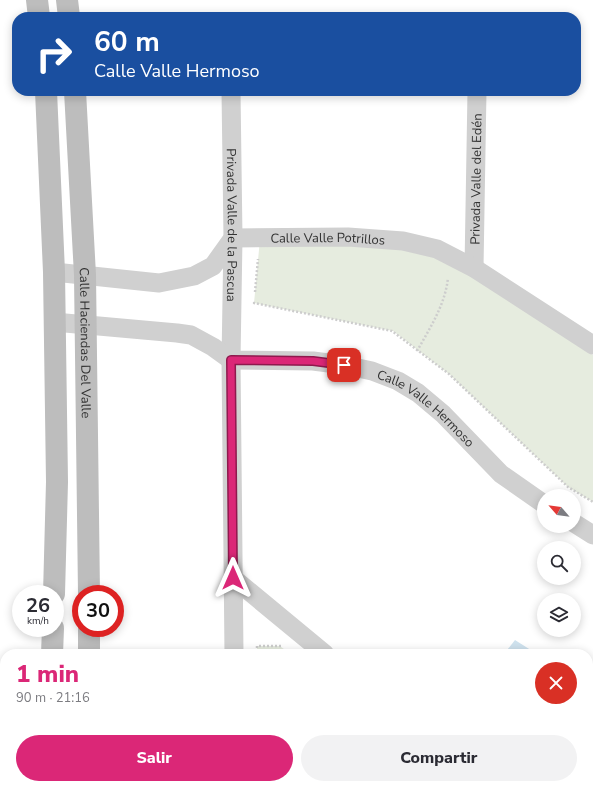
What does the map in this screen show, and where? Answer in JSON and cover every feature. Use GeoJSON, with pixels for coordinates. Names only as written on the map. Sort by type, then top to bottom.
{"type":"FeatureCollection","features":[{"type":"Feature","properties":{"kind":"main road"},"geometry":{"type":"LineString","coordinates":[[37,0],[38,12]]}},
{"type":"Feature","properties":{"kind":"main road"},"geometry":{"type":"LineString","coordinates":[[67,0],[68,12]]}},
{"type":"Feature","properties":{"kind":"main road"},"geometry":{"type":"LineString","coordinates":[[46,96],[54,272],[57,482],[54,585]]}},
{"type":"Feature","properties":{"kind":"main road","name":"Calle Haciendas Del Valle"},"geometry":{"type":"LineString","coordinates":[[75,96],[85,275],[89,585]]}},
{"type":"Feature","properties":{"kind":"main road"},"geometry":{"type":"LineString","coordinates":[[52,649],[53,637]]}},
{"type":"Feature","properties":{"kind":"main road"},"geometry":{"type":"LineString","coordinates":[[89,637],[89,649]]}},
{"type":"Feature","properties":{"kind":"street","name":"Privada Valle de la Pascua"},"geometry":{"type":"LineString","coordinates":[[231,96],[233,238],[231,360],[234,649]]}},
{"type":"Feature","properties":{"kind":"street","name":"Privada Valle del Edén"},"geometry":{"type":"LineString","coordinates":[[474,268],[477,96]]}},
{"type":"Feature","properties":{"kind":"street","name":"Calle Valle Potrillos"},"geometry":{"type":"LineString","coordinates":[[233,238],[348,237],[402,241],[437,249],[474,268],[593,345]]}},
{"type":"Feature","properties":{"kind":"street"},"geometry":{"type":"LineString","coordinates":[[54,272],[159,283],[194,276],[213,266],[233,238]]}},
{"type":"Feature","properties":{"kind":"street"},"geometry":{"type":"LineString","coordinates":[[54,322],[191,335],[213,347],[231,360]]}},
{"type":"Feature","properties":{"kind":"street","name":"Calle Valle Hermoso"},"geometry":{"type":"LineString","coordinates":[[231,360],[313,361],[344,365],[372,371],[398,381],[418,393],[443,414],[501,474],[537,499]]}},
{"type":"Feature","properties":{"kind":"street"},"geometry":{"type":"LineString","coordinates":[[581,527],[593,535]]}},
{"type":"Feature","properties":{"kind":"street"},"geometry":{"type":"LineString","coordinates":[[233,578],[319,649]]}},
{"type":"Feature","properties":{"kind":"path"},"geometry":{"type":"LineString","coordinates":[[418,351],[439,311],[448,277]]}},
{"type":"Feature","properties":{"kind":"path"},"geometry":{"type":"LineString","coordinates":[[257,646],[280,646],[284,649]]}},
{"type":"Feature","properties":{"kind":"shaded area"},"geometry":{"type":"Polygon","coordinates":[[[260,239],[393,242],[465,268],[593,355],[593,502],[581,495],[581,489],[571,489],[568,487],[449,374],[393,331],[254,303],[260,239]]]}},
{"type":"Feature","properties":{"kind":"shaded area"},"geometry":{"type":"Polygon","coordinates":[[[257,646],[280,646],[284,649],[257,649],[257,646]]]}},
{"type":"Feature","properties":{"kind":"water"},"geometry":{"type":"Polygon","coordinates":[[[515,640],[529,649],[508,649],[515,640]]]}},
{"type":"Feature","properties":{"kind":"route"},"geometry":{"type":"LineString","coordinates":[[233,578],[231,360],[313,361],[344,365]]}}]}
